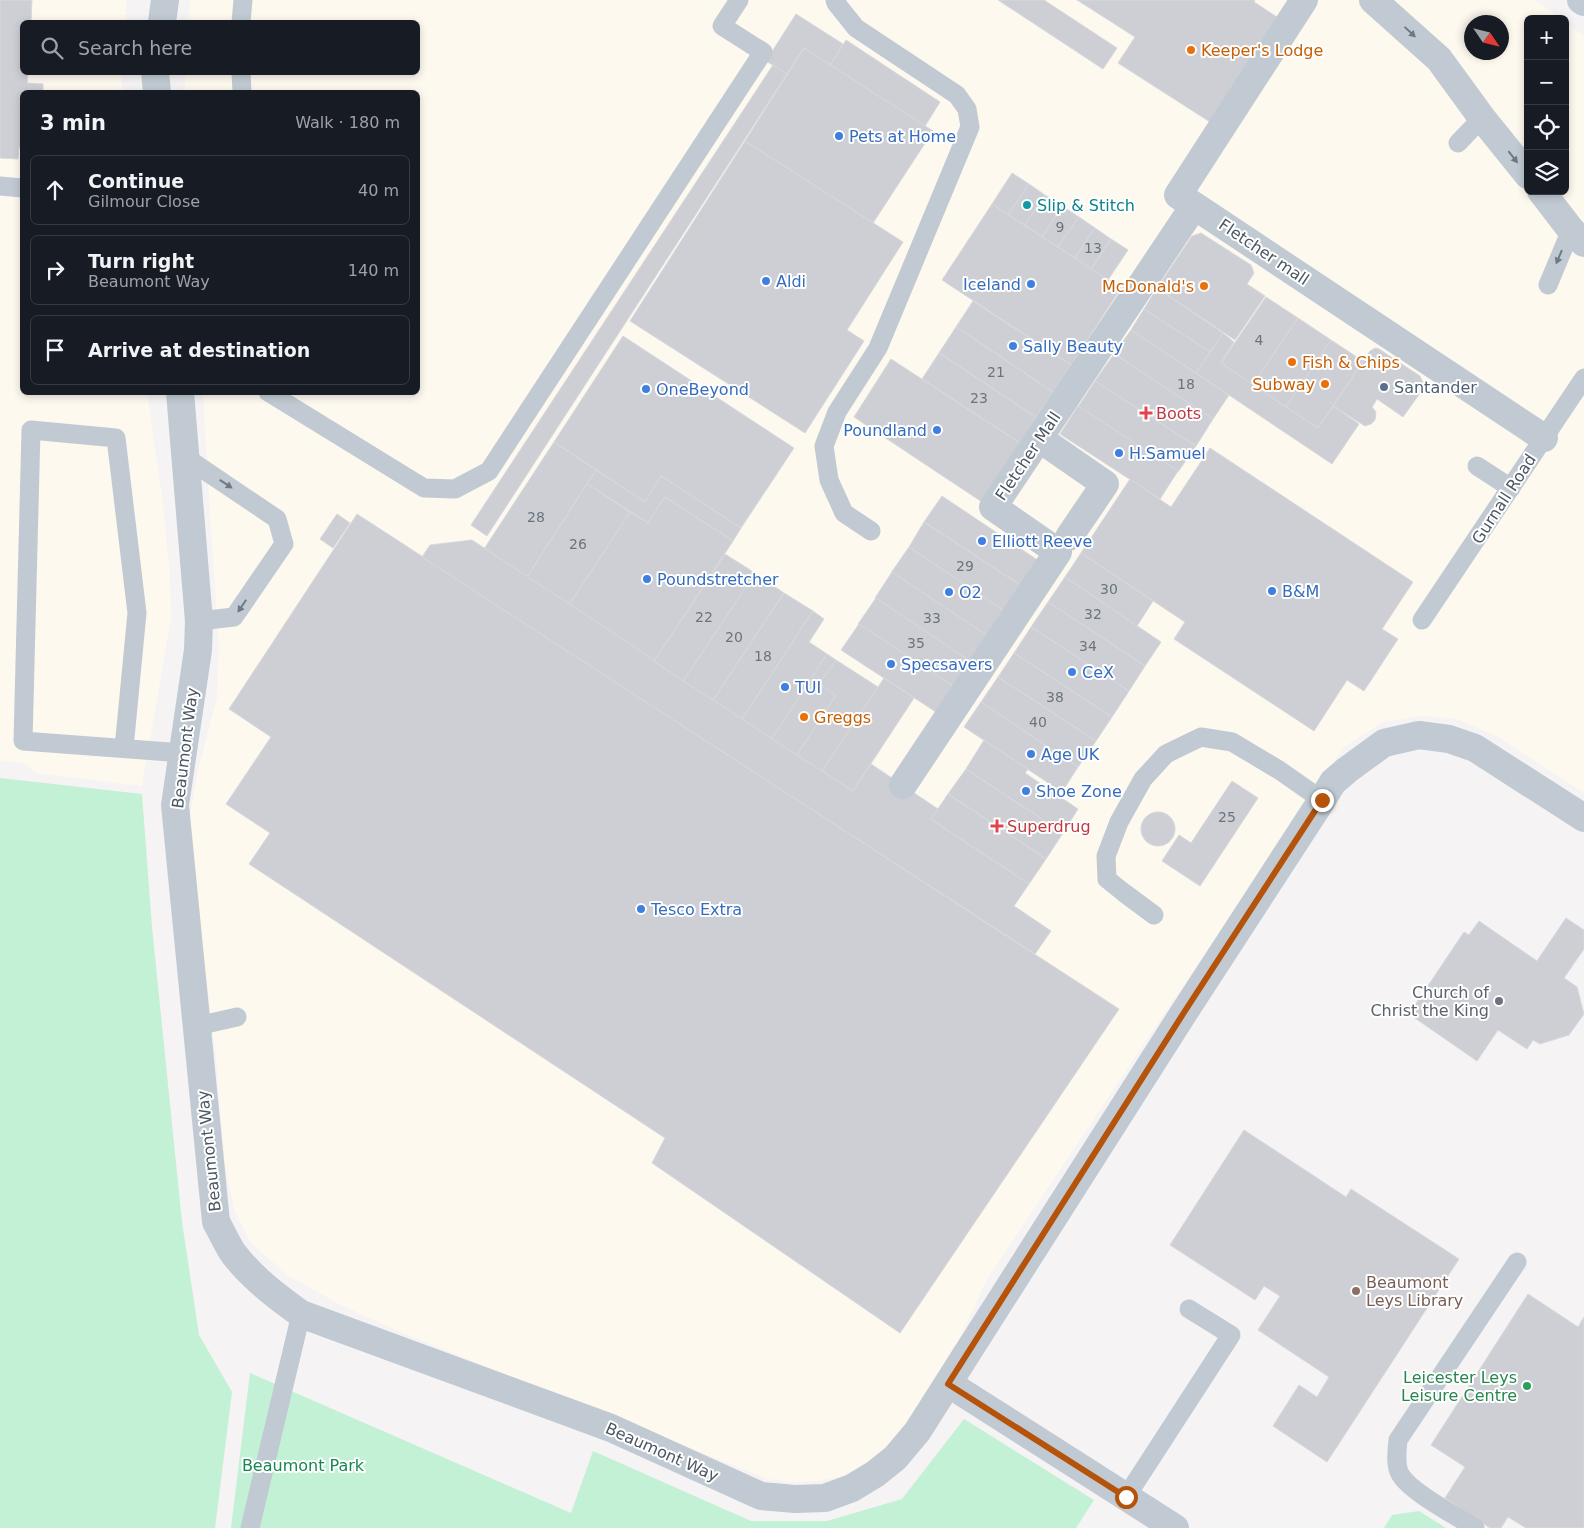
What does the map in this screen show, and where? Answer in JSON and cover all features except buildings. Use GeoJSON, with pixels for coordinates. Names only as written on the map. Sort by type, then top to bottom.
{"type":"FeatureCollection","features":[{"type":"Feature","properties":{"kind":"street"},"geometry":{"type":"LineString","coordinates":[[162,20],[165,0]]}},
{"type":"Feature","properties":{"kind":"street","name":"Fletcher mall"},"geometry":{"type":"LineString","coordinates":[[1304,0],[1178,195],[1544,438]]}},
{"type":"Feature","properties":{"kind":"street"},"geometry":{"type":"LineString","coordinates":[[1373,0],[1439,59],[1482,118],[1524,170]]}},
{"type":"Feature","properties":{"kind":"street"},"geometry":{"type":"LineString","coordinates":[[155,75],[156,90]]}},
{"type":"Feature","properties":{"kind":"street"},"geometry":{"type":"LineString","coordinates":[[1543,195],[1578,236]]}},
{"type":"Feature","properties":{"kind":"street","name":"Fletcher Mall"},"geometry":{"type":"LineString","coordinates":[[903,785],[1058,552],[993,507],[1194,206]]}},
{"type":"Feature","properties":{"kind":"street","name":"Beaumont Way"},"geometry":{"type":"LineString","coordinates":[[180,395],[199,621],[198,650],[175,805],[216,1222],[233,1253],[252,1275],[274,1295],[301,1314],[611,1428],[761,1496],[795,1499],[825,1498],[852,1488],[875,1474],[895,1458],[917,1432],[1333,782],[1347,770],[1384,743],[1419,735],[1449,739],[1476,748],[1584,818]]}},
{"type":"Feature","properties":{"kind":"street"},"geometry":{"type":"LineString","coordinates":[[1040,439],[1105,484],[1069,537]]}},
{"type":"Feature","properties":{"kind":"street"},"geometry":{"type":"LineString","coordinates":[[948,1384],[1175,1528]]}},
{"type":"Feature","properties":{"kind":"lane"},"geometry":{"type":"LineString","coordinates":[[241,20],[243,0]]}},
{"type":"Feature","properties":{"kind":"lane"},"geometry":{"type":"LineString","coordinates":[[273,395],[424,488],[455,488],[489,471],[763,52],[722,26],[738,0]]}},
{"type":"Feature","properties":{"kind":"lane"},"geometry":{"type":"LineString","coordinates":[[835,0],[856,28],[957,96],[967,109],[970,127],[878,348],[837,412],[824,446],[829,480],[844,513],[871,531]]}},
{"type":"Feature","properties":{"kind":"lane"},"geometry":{"type":"LineString","coordinates":[[241,75],[242,90]]}},
{"type":"Feature","properties":{"kind":"lane"},"geometry":{"type":"LineString","coordinates":[[1458,143],[1482,118]]}},
{"type":"Feature","properties":{"kind":"lane"},"geometry":{"type":"LineString","coordinates":[[0,186],[20,188]]}},
{"type":"Feature","properties":{"kind":"lane"},"geometry":{"type":"LineString","coordinates":[[1548,285],[1578,236]]}},
{"type":"Feature","properties":{"kind":"lane","name":"Gurnall Road"},"geometry":{"type":"LineString","coordinates":[[1422,620],[1584,378]]}},
{"type":"Feature","properties":{"kind":"lane"},"geometry":{"type":"LineString","coordinates":[[124,748],[137,613],[116,438],[31,430],[23,741],[183,753]]}},
{"type":"Feature","properties":{"kind":"lane"},"geometry":{"type":"LineString","coordinates":[[185,457],[277,520],[284,544],[234,617],[199,621]]}},
{"type":"Feature","properties":{"kind":"lane"},"geometry":{"type":"LineString","coordinates":[[1478,466],[1510,488]]}},
{"type":"Feature","properties":{"kind":"lane"},"geometry":{"type":"LineString","coordinates":[[1154,915],[1107,879],[1106,856],[1119,822],[1143,779],[1166,754],[1201,737],[1232,742],[1279,770],[1322,800]]}},
{"type":"Feature","properties":{"kind":"lane"},"geometry":{"type":"LineString","coordinates":[[198,1026],[237,1018]]}},
{"type":"Feature","properties":{"kind":"lane"},"geometry":{"type":"LineString","coordinates":[[1475,1528],[1411,1488],[1400,1474],[1396,1457],[1398,1440],[1517,1262]]}},
{"type":"Feature","properties":{"kind":"lane"},"geometry":{"type":"LineString","coordinates":[[1126,1497],[1231,1335],[1189,1309]]}},
{"type":"Feature","properties":{"kind":"lane"},"geometry":{"type":"LineString","coordinates":[[250,1528],[301,1314]]}},
{"type":"Feature","properties":{"kind":"shaded area"},"geometry":{"type":"Polygon","coordinates":[[[0,0],[127,0],[125,20],[20,20],[20,75],[121,75],[122,90],[20,90],[20,395],[147,395],[161,488],[170,574],[171,619],[142,786],[35,773],[24,763],[0,761],[0,0]]]}},
{"type":"Feature","properties":{"kind":"shaded area"},"geometry":{"type":"Polygon","coordinates":[[[190,0],[1535,0],[1556,15],[1524,15],[1524,195],[1569,195],[1569,25],[1584,36],[1584,793],[1495,735],[1457,719],[1422,716],[1383,722],[1343,748],[986,1281],[963,1332],[911,1417],[884,1450],[862,1466],[840,1477],[818,1481],[789,1482],[768,1479],[400,1332],[339,1304],[287,1275],[250,1242],[234,1210],[225,1165],[216,1058],[197,900],[190,815],[198,770],[217,698],[219,644],[203,395],[420,395],[420,90],[185,90],[185,75],[420,75],[420,20],[188,20],[190,0]]]}},
{"type":"Feature","properties":{"kind":"green space"},"geometry":{"type":"Polygon","coordinates":[[[0,778],[142,794],[152,927],[182,1222],[199,1335],[232,1392],[215,1528],[0,1528],[0,778]]]}},
{"type":"Feature","properties":{"kind":"green space","name":"Beaumont Park"},"geometry":{"type":"Polygon","coordinates":[[[250,1373],[571,1513],[593,1451],[751,1521],[827,1521],[902,1499],[964,1419],[1094,1500],[1076,1528],[231,1528],[250,1373]]]}},
{"type":"Feature","properties":{"kind":"green space"},"geometry":{"type":"Polygon","coordinates":[[[1419,1511],[1446,1528],[1384,1528],[1392,1515],[1419,1511]]]}},
{"type":"Feature","properties":{"kind":"place","name":"Keeper's Lodge"},"geometry":{"type":"Point","coordinates":[1191,50]}},
{"type":"Feature","properties":{"kind":"place","name":"Pets at Home"},"geometry":{"type":"Point","coordinates":[839,136]}},
{"type":"Feature","properties":{"kind":"place","name":"Slip & Stitch"},"geometry":{"type":"Point","coordinates":[1027,205]}},
{"type":"Feature","properties":{"kind":"place","name":"Aldi"},"geometry":{"type":"Point","coordinates":[766,281]}},
{"type":"Feature","properties":{"kind":"place","name":"Iceland"},"geometry":{"type":"Point","coordinates":[1031,284]}},
{"type":"Feature","properties":{"kind":"place","name":"McDonald's"},"geometry":{"type":"Point","coordinates":[1204,286]}},
{"type":"Feature","properties":{"kind":"place","name":"Sally Beauty"},"geometry":{"type":"Point","coordinates":[1013,346]}},
{"type":"Feature","properties":{"kind":"place","name":"Fish & Chips"},"geometry":{"type":"Point","coordinates":[1292,362]}},
{"type":"Feature","properties":{"kind":"place","name":"Subway"},"geometry":{"type":"Point","coordinates":[1325,384]}},
{"type":"Feature","properties":{"kind":"place","name":"Santander"},"geometry":{"type":"Point","coordinates":[1384,387]}},
{"type":"Feature","properties":{"kind":"place","name":"OneBeyond"},"geometry":{"type":"Point","coordinates":[646,389]}},
{"type":"Feature","properties":{"kind":"place","name":"Boots"},"geometry":{"type":"Point","coordinates":[1146,413]}},
{"type":"Feature","properties":{"kind":"place","name":"Poundland"},"geometry":{"type":"Point","coordinates":[937,430]}},
{"type":"Feature","properties":{"kind":"place","name":"H.Samuel"},"geometry":{"type":"Point","coordinates":[1119,453]}},
{"type":"Feature","properties":{"kind":"place","name":"Elliott Reeve"},"geometry":{"type":"Point","coordinates":[982,541]}},
{"type":"Feature","properties":{"kind":"place","name":"Poundstretcher"},"geometry":{"type":"Point","coordinates":[647,579]}},
{"type":"Feature","properties":{"kind":"place","name":"B&M"},"geometry":{"type":"Point","coordinates":[1272,591]}},
{"type":"Feature","properties":{"kind":"place","name":"O2"},"geometry":{"type":"Point","coordinates":[949,592]}},
{"type":"Feature","properties":{"kind":"place","name":"Specsavers"},"geometry":{"type":"Point","coordinates":[891,664]}},
{"type":"Feature","properties":{"kind":"place","name":"CeX"},"geometry":{"type":"Point","coordinates":[1072,672]}},
{"type":"Feature","properties":{"kind":"place","name":"TUI"},"geometry":{"type":"Point","coordinates":[785,687]}},
{"type":"Feature","properties":{"kind":"place","name":"Greggs"},"geometry":{"type":"Point","coordinates":[804,717]}},
{"type":"Feature","properties":{"kind":"place","name":"Age UK"},"geometry":{"type":"Point","coordinates":[1031,754]}},
{"type":"Feature","properties":{"kind":"place","name":"Shoe Zone"},"geometry":{"type":"Point","coordinates":[1026,791]}},
{"type":"Feature","properties":{"kind":"place","name":"Superdrug"},"geometry":{"type":"Point","coordinates":[997,826]}},
{"type":"Feature","properties":{"kind":"place","name":"Tesco Extra"},"geometry":{"type":"Point","coordinates":[641,909]}},
{"type":"Feature","properties":{"kind":"place","name":"Church of Christ the King"},"geometry":{"type":"Point","coordinates":[1499,1001]}},
{"type":"Feature","properties":{"kind":"place","name":"Beaumont Leys Library"},"geometry":{"type":"Point","coordinates":[1356,1291]}},
{"type":"Feature","properties":{"kind":"place","name":"Leicester Leys Leisure Centre"},"geometry":{"type":"Point","coordinates":[1527,1386]}},
{"type":"Feature","properties":{"kind":"route"},"geometry":{"type":"LineString","coordinates":[[1126,1497],[948,1384],[1183,1014],[1322,800]]}}]}
